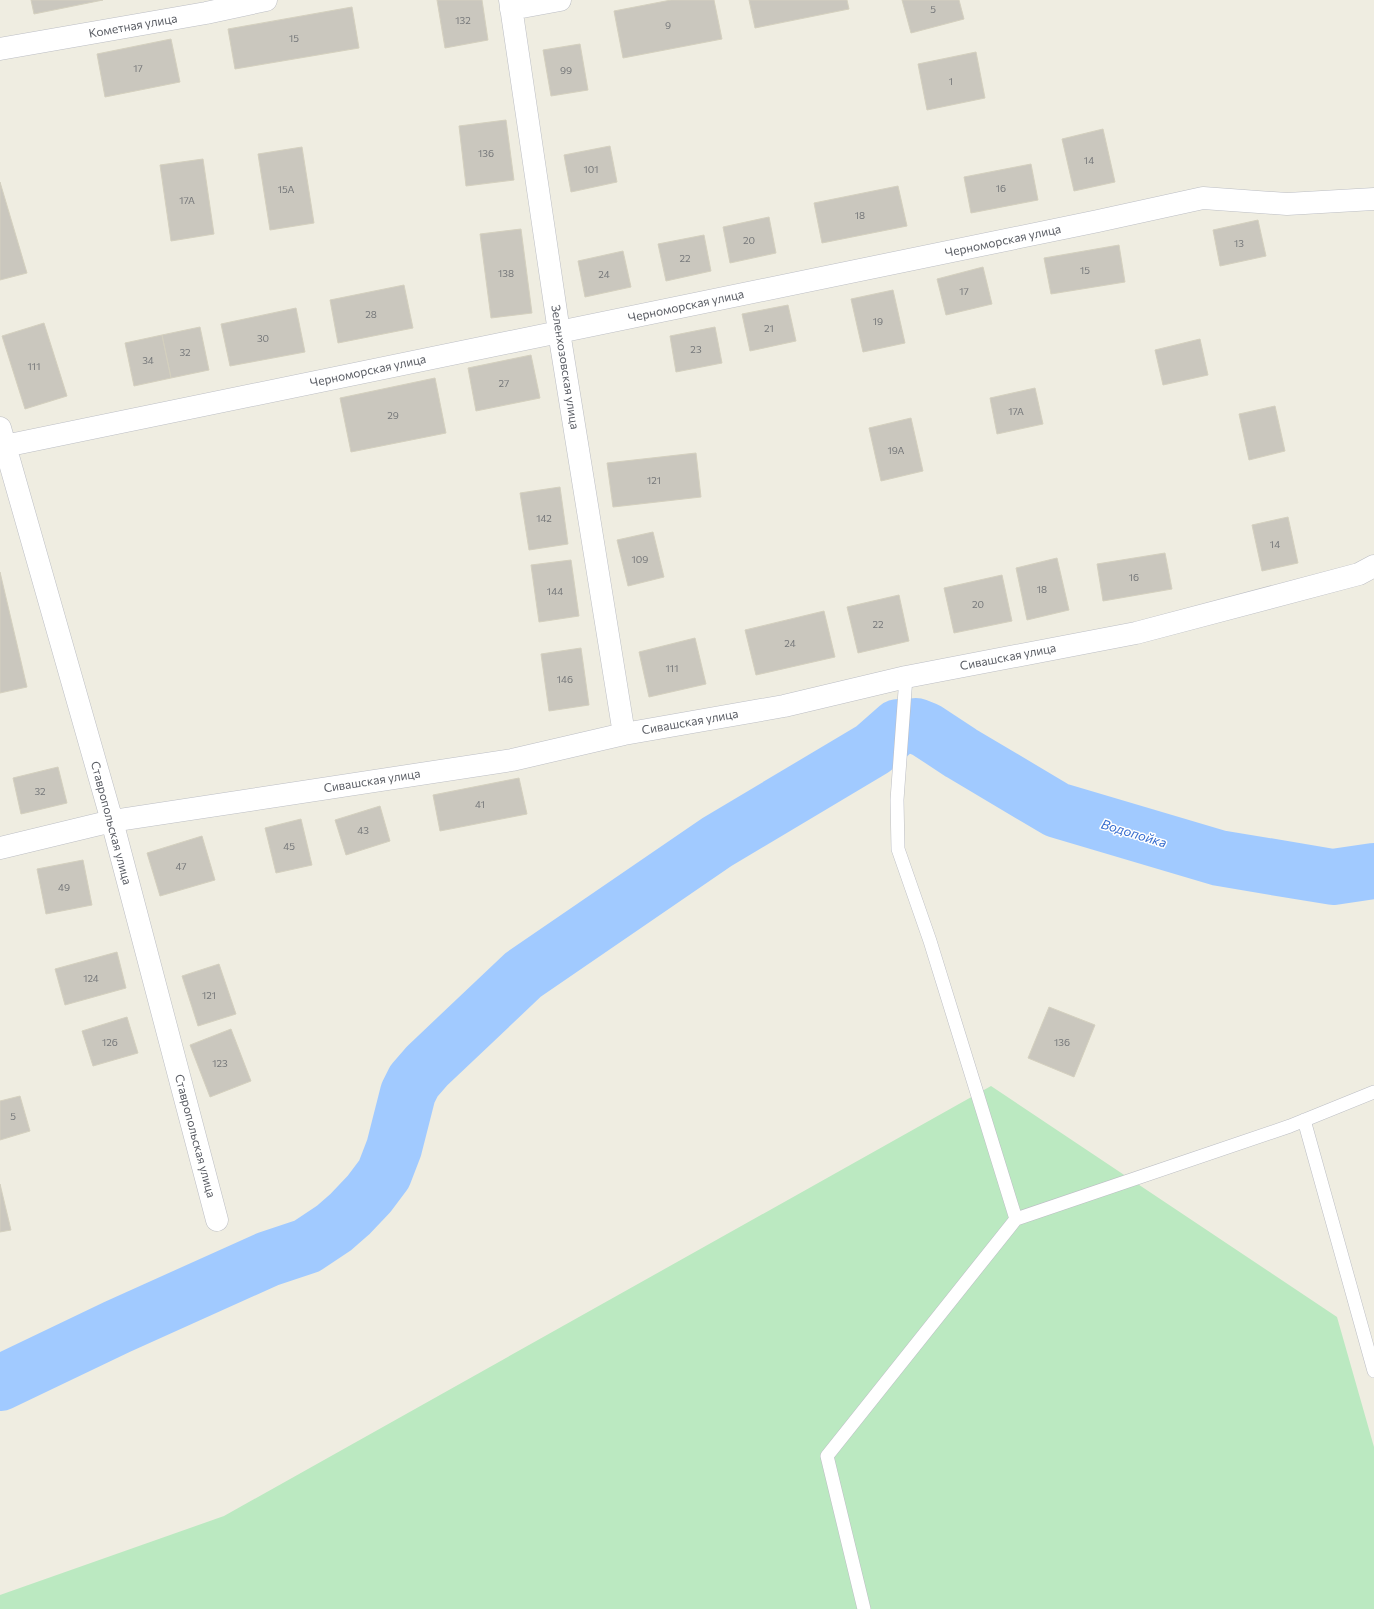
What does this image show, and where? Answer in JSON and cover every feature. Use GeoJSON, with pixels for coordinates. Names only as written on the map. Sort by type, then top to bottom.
{"type":"FeatureCollection","features":[{"type":"Feature","properties":{"kind":"street","name":"Кометная улица"},"geometry":{"type":"LineString","coordinates":[[0,48],[206,13],[266,0]]}},
{"type":"Feature","properties":{"kind":"street"},"geometry":{"type":"LineString","coordinates":[[510,4],[560,0]]}},
{"type":"Feature","properties":{"kind":"street","name":"Зеленхозовская улица"},"geometry":{"type":"LineString","coordinates":[[510,4],[559,332],[624,734]]}},
{"type":"Feature","properties":{"kind":"street","name":"Черноморская улица"},"geometry":{"type":"LineString","coordinates":[[2,440],[559,332],[1203,198],[1287,204],[1374,199]]}},
{"type":"Feature","properties":{"kind":"street","name":"Ставропольская улица"},"geometry":{"type":"LineString","coordinates":[[2,440],[112,821],[217,1220]]}},
{"type":"Feature","properties":{"kind":"street","name":"Сивашская улица"},"geometry":{"type":"LineString","coordinates":[[0,848],[112,821],[512,760],[624,734],[784,706],[906,677],[1136,633],[1359,574],[1374,566]]}},
{"type":"Feature","properties":{"kind":"lane"},"geometry":{"type":"LineString","coordinates":[[906,677],[897,800],[898,849],[930,941],[1016,1219]]}},
{"type":"Feature","properties":{"kind":"lane"},"geometry":{"type":"LineString","coordinates":[[864,1609],[827,1456],[1016,1219],[1304,1120],[1374,1092]]}},
{"type":"Feature","properties":{"kind":"lane"},"geometry":{"type":"LineString","coordinates":[[1304,1120],[1374,1371]]}},
{"type":"Feature","properties":{"kind":"green space"},"geometry":{"type":"Polygon","coordinates":[[[991,1086],[1337,1317],[1374,1447],[1374,1609],[0,1609],[0,1595],[224,1516],[991,1086]]]}},
{"type":"Feature","properties":{"kind":"building"},"geometry":{"type":"Polygon","coordinates":[[[31,0],[103,0],[34,14],[31,0]]]}},
{"type":"Feature","properties":{"kind":"building"},"geometry":{"type":"Polygon","coordinates":[[[437,0],[482,0],[488,40],[445,48],[437,0]]]}},
{"type":"Feature","properties":{"kind":"building"},"geometry":{"type":"Polygon","coordinates":[[[671,0],[714,0],[722,39],[623,58],[614,11],[671,0]]]}},
{"type":"Feature","properties":{"kind":"building"},"geometry":{"type":"Polygon","coordinates":[[[749,0],[847,0],[849,9],[755,28],[749,0]]]}},
{"type":"Feature","properties":{"kind":"building"},"geometry":{"type":"Polygon","coordinates":[[[902,0],[959,0],[964,19],[911,33],[902,0]]]}},
{"type":"Feature","properties":{"kind":"building"},"geometry":{"type":"Polygon","coordinates":[[[352,7],[359,48],[235,69],[228,29],[352,7]]]}},
{"type":"Feature","properties":{"kind":"building"},"geometry":{"type":"Polygon","coordinates":[[[171,39],[180,82],[105,97],[97,54],[171,39]]]}},
{"type":"Feature","properties":{"kind":"building"},"geometry":{"type":"Polygon","coordinates":[[[580,44],[588,90],[551,96],[543,50],[580,44]]]}},
{"type":"Feature","properties":{"kind":"building"},"geometry":{"type":"Polygon","coordinates":[[[976,52],[985,98],[927,110],[918,64],[976,52]]]}},
{"type":"Feature","properties":{"kind":"building"},"geometry":{"type":"Polygon","coordinates":[[[506,120],[514,180],[466,186],[459,126],[506,120]]]}},
{"type":"Feature","properties":{"kind":"building"},"geometry":{"type":"Polygon","coordinates":[[[1103,129],[1115,182],[1074,191],[1062,139],[1103,129]]]}},
{"type":"Feature","properties":{"kind":"building"},"geometry":{"type":"Polygon","coordinates":[[[610,146],[617,182],[571,192],[564,155],[610,146]]]}},
{"type":"Feature","properties":{"kind":"building"},"geometry":{"type":"Polygon","coordinates":[[[302,147],[314,223],[270,230],[258,154],[302,147]]]}},
{"type":"Feature","properties":{"kind":"building"},"geometry":{"type":"Polygon","coordinates":[[[203,159],[214,234],[171,241],[160,165],[203,159]]]}},
{"type":"Feature","properties":{"kind":"building"},"geometry":{"type":"Polygon","coordinates":[[[1031,164],[1038,200],[971,213],[964,177],[1031,164]]]}},
{"type":"Feature","properties":{"kind":"building"},"geometry":{"type":"Polygon","coordinates":[[[0,182],[27,273],[0,280],[0,182]]]}},
{"type":"Feature","properties":{"kind":"building"},"geometry":{"type":"Polygon","coordinates":[[[898,186],[907,226],[822,243],[814,203],[898,186]]]}},
{"type":"Feature","properties":{"kind":"building"},"geometry":{"type":"Polygon","coordinates":[[[769,217],[776,253],[730,263],[723,227],[769,217]]]}},
{"type":"Feature","properties":{"kind":"building"},"geometry":{"type":"Polygon","coordinates":[[[1258,220],[1266,256],[1220,266],[1213,230],[1258,220]]]}},
{"type":"Feature","properties":{"kind":"building"},"geometry":{"type":"Polygon","coordinates":[[[521,229],[532,313],[491,318],[480,234],[521,229]]]}},
{"type":"Feature","properties":{"kind":"building"},"geometry":{"type":"Polygon","coordinates":[[[704,235],[711,271],[666,281],[658,244],[704,235]]]}},
{"type":"Feature","properties":{"kind":"building"},"geometry":{"type":"Polygon","coordinates":[[[1119,245],[1125,282],[1051,294],[1044,258],[1119,245]]]}},
{"type":"Feature","properties":{"kind":"building"},"geometry":{"type":"Polygon","coordinates":[[[623,251],[631,287],[585,297],[578,261],[623,251]]]}},
{"type":"Feature","properties":{"kind":"building"},"geometry":{"type":"Polygon","coordinates":[[[983,267],[992,304],[946,315],[937,279],[983,267]]]}},
{"type":"Feature","properties":{"kind":"building"},"geometry":{"type":"Polygon","coordinates":[[[404,285],[413,328],[338,343],[330,300],[404,285]]]}},
{"type":"Feature","properties":{"kind":"building"},"geometry":{"type":"Polygon","coordinates":[[[893,290],[905,343],[863,352],[851,299],[893,290]]]}},
{"type":"Feature","properties":{"kind":"building"},"geometry":{"type":"Polygon","coordinates":[[[788,305],[796,341],[750,351],[742,314],[788,305]]]}},
{"type":"Feature","properties":{"kind":"building"},"geometry":{"type":"Polygon","coordinates":[[[296,308],[305,352],[230,366],[221,324],[296,308]]]}},
{"type":"Feature","properties":{"kind":"building"},"geometry":{"type":"Polygon","coordinates":[[[44,323],[67,396],[25,409],[2,336],[44,323]]]}},
{"type":"Feature","properties":{"kind":"building"},"geometry":{"type":"Polygon","coordinates":[[[200,327],[209,370],[171,378],[162,335],[200,327]]]}},
{"type":"Feature","properties":{"kind":"building"},"geometry":{"type":"Polygon","coordinates":[[[715,327],[722,363],[676,372],[670,336],[715,327]]]}},
{"type":"Feature","properties":{"kind":"building"},"geometry":{"type":"Polygon","coordinates":[[[162,335],[171,378],[134,386],[125,343],[162,335]]]}},
{"type":"Feature","properties":{"kind":"building"},"geometry":{"type":"Polygon","coordinates":[[[1200,339],[1208,375],[1163,385],[1155,350],[1200,339]]]}},
{"type":"Feature","properties":{"kind":"building"},"geometry":{"type":"Polygon","coordinates":[[[531,355],[540,398],[476,411],[468,368],[531,355]]]}},
{"type":"Feature","properties":{"kind":"building"},"geometry":{"type":"Polygon","coordinates":[[[435,378],[446,433],[351,452],[340,398],[435,378]]]}},
{"type":"Feature","properties":{"kind":"building"},"geometry":{"type":"Polygon","coordinates":[[[1035,388],[1043,424],[997,434],[990,398],[1035,388]]]}},
{"type":"Feature","properties":{"kind":"building"},"geometry":{"type":"Polygon","coordinates":[[[1275,406],[1285,451],[1249,460],[1239,414],[1275,406]]]}},
{"type":"Feature","properties":{"kind":"building"},"geometry":{"type":"Polygon","coordinates":[[[911,418],[923,471],[881,481],[869,428],[911,418]]]}},
{"type":"Feature","properties":{"kind":"building"},"geometry":{"type":"Polygon","coordinates":[[[696,453],[701,497],[613,507],[607,463],[696,453]]]}},
{"type":"Feature","properties":{"kind":"building"},"geometry":{"type":"Polygon","coordinates":[[[560,487],[568,544],[529,550],[520,493],[560,487]]]}},
{"type":"Feature","properties":{"kind":"building"},"geometry":{"type":"Polygon","coordinates":[[[1288,517],[1298,563],[1262,571],[1252,525],[1288,517]]]}},
{"type":"Feature","properties":{"kind":"building"},"geometry":{"type":"Polygon","coordinates":[[[653,532],[664,577],[628,586],[617,540],[653,532]]]}},
{"type":"Feature","properties":{"kind":"building"},"geometry":{"type":"Polygon","coordinates":[[[1165,553],[1172,589],[1103,601],[1097,564],[1165,553]]]}},
{"type":"Feature","properties":{"kind":"building"},"geometry":{"type":"Polygon","coordinates":[[[1057,558],[1069,610],[1027,620],[1016,568],[1057,558]]]}},
{"type":"Feature","properties":{"kind":"building"},"geometry":{"type":"Polygon","coordinates":[[[571,560],[579,616],[539,622],[531,565],[571,560]]]}},
{"type":"Feature","properties":{"kind":"building"},"geometry":{"type":"Polygon","coordinates":[[[0,572],[27,687],[0,693],[0,572]]]}},
{"type":"Feature","properties":{"kind":"building"},"geometry":{"type":"Polygon","coordinates":[[[1002,575],[1012,621],[954,633],[944,588],[1002,575]]]}},
{"type":"Feature","properties":{"kind":"building"},"geometry":{"type":"Polygon","coordinates":[[[899,595],[909,641],[858,653],[847,607],[899,595]]]}},
{"type":"Feature","properties":{"kind":"building"},"geometry":{"type":"Polygon","coordinates":[[[824,611],[835,657],[756,675],[745,630],[824,611]]]}},
{"type":"Feature","properties":{"kind":"building"},"geometry":{"type":"Polygon","coordinates":[[[695,638],[706,684],[649,697],[639,652],[695,638]]]}},
{"type":"Feature","properties":{"kind":"building"},"geometry":{"type":"Polygon","coordinates":[[[581,648],[589,705],[549,711],[541,654],[581,648]]]}},
{"type":"Feature","properties":{"kind":"building"},"geometry":{"type":"Polygon","coordinates":[[[58,767],[67,803],[21,814],[13,778],[58,767]]]}},
{"type":"Feature","properties":{"kind":"building"},"geometry":{"type":"Polygon","coordinates":[[[519,778],[527,814],[440,831],[433,795],[519,778]]]}},
{"type":"Feature","properties":{"kind":"building"},"geometry":{"type":"Polygon","coordinates":[[[380,806],[390,841],[346,855],[335,820],[380,806]]]}},
{"type":"Feature","properties":{"kind":"building"},"geometry":{"type":"Polygon","coordinates":[[[301,819],[312,865],[276,873],[265,828],[301,819]]]}},
{"type":"Feature","properties":{"kind":"building"},"geometry":{"type":"Polygon","coordinates":[[[202,836],[215,880],[160,896],[147,853],[202,836]]]}},
{"type":"Feature","properties":{"kind":"building"},"geometry":{"type":"Polygon","coordinates":[[[83,860],[92,905],[46,914],[37,869],[83,860]]]}},
{"type":"Feature","properties":{"kind":"building"},"geometry":{"type":"Polygon","coordinates":[[[117,952],[126,988],[65,1005],[55,969],[117,952]]]}},
{"type":"Feature","properties":{"kind":"building"},"geometry":{"type":"Polygon","coordinates":[[[219,964],[236,1014],[198,1026],[182,976],[219,964]]]}},
{"type":"Feature","properties":{"kind":"building"},"geometry":{"type":"Polygon","coordinates":[[[1049,1007],[1095,1025],[1074,1077],[1028,1058],[1049,1007]]]}},
{"type":"Feature","properties":{"kind":"building"},"geometry":{"type":"Polygon","coordinates":[[[127,1017],[138,1053],[93,1066],[82,1031],[127,1017]]]}},
{"type":"Feature","properties":{"kind":"building"},"geometry":{"type":"Polygon","coordinates":[[[231,1029],[251,1081],[210,1097],[190,1045],[231,1029]]]}},
{"type":"Feature","properties":{"kind":"building"},"geometry":{"type":"Polygon","coordinates":[[[20,1096],[30,1131],[0,1140],[0,1101],[20,1096]]]}},
{"type":"Feature","properties":{"kind":"building"},"geometry":{"type":"Polygon","coordinates":[[[0,1184],[11,1230],[0,1232],[0,1184]]]}},
{"type":"Feature","properties":{"kind":"waterway","name":"Водопойка"},"geometry":{"type":"LineString","coordinates":[[916,726],[926,730],[961,753],[1057,810],[1219,858],[1333,877],[1374,871]]}},
{"type":"Feature","properties":{"kind":"waterway"},"geometry":{"type":"LineString","coordinates":[[0,1383],[117,1327],[268,1259],[307,1246],[334,1228],[369,1194],[384,1174],[394,1148],[408,1093],[414,1081],[427,1066],[523,975],[717,842],[873,749],[898,727]]}}]}
